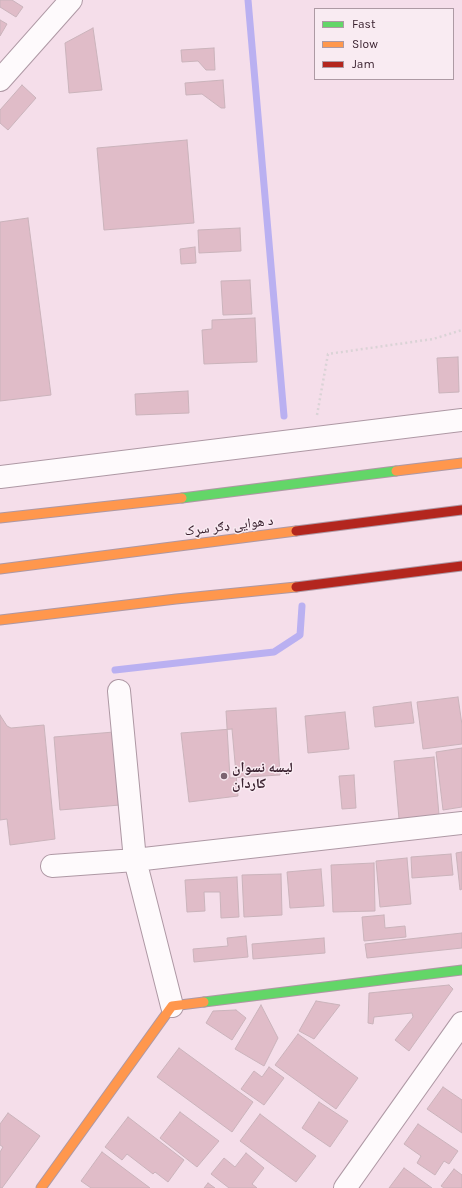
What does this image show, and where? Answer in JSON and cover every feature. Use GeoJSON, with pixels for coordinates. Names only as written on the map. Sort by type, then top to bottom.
{"type":"FeatureCollection","features":[{"type":"Feature","properties":{"kind":"street"},"geometry":{"type":"LineString","coordinates":[[0,80],[71,0]]}},
{"type":"Feature","properties":{"kind":"street"},"geometry":{"type":"LineString","coordinates":[[0,477],[462,420]]}},
{"type":"Feature","properties":{"kind":"street"},"geometry":{"type":"LineString","coordinates":[[0,518],[147,502],[462,463]]}},
{"type":"Feature","properties":{"kind":"street","name":"د هوایی ډګر سړک"},"geometry":{"type":"LineString","coordinates":[[0,569],[462,510]]}},
{"type":"Feature","properties":{"kind":"street"},"geometry":{"type":"LineString","coordinates":[[0,620],[321,584],[462,566]]}},
{"type":"Feature","properties":{"kind":"street"},"geometry":{"type":"LineString","coordinates":[[119,692],[135,860],[172,1006]]}},
{"type":"Feature","properties":{"kind":"street"},"geometry":{"type":"LineString","coordinates":[[52,866],[135,860],[462,823]]}},
{"type":"Feature","properties":{"kind":"street"},"geometry":{"type":"LineString","coordinates":[[42,1188],[172,1006],[462,970]]}},
{"type":"Feature","properties":{"kind":"street"},"geometry":{"type":"LineString","coordinates":[[345,1188],[462,1023]]}},
{"type":"Feature","properties":{"kind":"path"},"geometry":{"type":"LineString","coordinates":[[313,438],[328,354],[433,339],[462,330]]}},
{"type":"Feature","properties":{"kind":"building"},"geometry":{"type":"Polygon","coordinates":[[[0,0],[12,0],[23,7],[16,17],[0,7],[0,0]]]}},
{"type":"Feature","properties":{"kind":"building"},"geometry":{"type":"Polygon","coordinates":[[[0,20],[7,24],[0,36],[0,20]]]}},
{"type":"Feature","properties":{"kind":"building"},"geometry":{"type":"Polygon","coordinates":[[[93,28],[102,90],[69,93],[65,43],[93,28]]]}},
{"type":"Feature","properties":{"kind":"building"},"geometry":{"type":"Polygon","coordinates":[[[214,48],[215,70],[206,70],[198,61],[182,62],[181,50],[214,48]]]}},
{"type":"Feature","properties":{"kind":"building"},"geometry":{"type":"Polygon","coordinates":[[[223,80],[225,108],[221,108],[202,94],[186,95],[185,83],[223,80]]]}},
{"type":"Feature","properties":{"kind":"building"},"geometry":{"type":"Polygon","coordinates":[[[22,85],[36,98],[8,130],[0,123],[0,110],[22,85]]]}},
{"type":"Feature","properties":{"kind":"building"},"geometry":{"type":"Polygon","coordinates":[[[187,140],[194,223],[104,230],[97,148],[187,140]]]}},
{"type":"Feature","properties":{"kind":"building"},"geometry":{"type":"Polygon","coordinates":[[[28,218],[51,395],[0,401],[0,222],[28,218]]]}},
{"type":"Feature","properties":{"kind":"building"},"geometry":{"type":"Polygon","coordinates":[[[240,228],[241,251],[199,253],[198,230],[240,228]]]}},
{"type":"Feature","properties":{"kind":"building"},"geometry":{"type":"Polygon","coordinates":[[[195,247],[196,263],[181,264],[180,249],[195,247]]]}},
{"type":"Feature","properties":{"kind":"building"},"geometry":{"type":"Polygon","coordinates":[[[250,280],[252,314],[223,315],[221,281],[250,280]]]}},
{"type":"Feature","properties":{"kind":"building"},"geometry":{"type":"Polygon","coordinates":[[[255,318],[257,362],[204,364],[202,330],[212,329],[212,320],[255,318]]]}},
{"type":"Feature","properties":{"kind":"building"},"geometry":{"type":"Polygon","coordinates":[[[458,357],[459,392],[439,393],[437,358],[458,357]]]}},
{"type":"Feature","properties":{"kind":"building"},"geometry":{"type":"Polygon","coordinates":[[[188,391],[189,413],[136,415],[135,394],[188,391]]]}},
{"type":"Feature","properties":{"kind":"building"},"geometry":{"type":"Polygon","coordinates":[[[458,697],[462,725],[462,744],[423,749],[417,702],[458,697]]]}},
{"type":"Feature","properties":{"kind":"building"},"geometry":{"type":"Polygon","coordinates":[[[411,702],[414,723],[375,727],[373,707],[411,702]]]}},
{"type":"Feature","properties":{"kind":"building"},"geometry":{"type":"Polygon","coordinates":[[[276,708],[280,775],[230,778],[226,711],[276,708]]]}},
{"type":"Feature","properties":{"kind":"building"},"geometry":{"type":"Polygon","coordinates":[[[345,712],[349,749],[308,753],[305,716],[345,712]]]}},
{"type":"Feature","properties":{"kind":"building"},"geometry":{"type":"Polygon","coordinates":[[[0,715],[7,726],[11,728],[44,725],[55,839],[10,845],[7,819],[0,820],[0,715]]]}},
{"type":"Feature","properties":{"kind":"building"},"geometry":{"type":"Polygon","coordinates":[[[232,729],[238,796],[189,802],[181,733],[232,729]]]}},
{"type":"Feature","properties":{"kind":"building"},"geometry":{"type":"Polygon","coordinates":[[[114,732],[120,805],[60,810],[54,737],[114,732]]]}},
{"type":"Feature","properties":{"kind":"building"},"geometry":{"type":"Polygon","coordinates":[[[462,748],[462,807],[443,810],[436,752],[462,748]]]}},
{"type":"Feature","properties":{"kind":"building"},"geometry":{"type":"Polygon","coordinates":[[[434,757],[439,815],[399,819],[394,761],[434,757]]]}},
{"type":"Feature","properties":{"kind":"building"},"geometry":{"type":"Polygon","coordinates":[[[354,775],[356,808],[342,809],[339,776],[354,775]]]}},
{"type":"Feature","properties":{"kind":"building"},"geometry":{"type":"Polygon","coordinates":[[[462,852],[462,889],[460,890],[456,853],[462,852]]]}},
{"type":"Feature","properties":{"kind":"building"},"geometry":{"type":"Polygon","coordinates":[[[451,854],[453,875],[412,878],[411,857],[451,854]]]}},
{"type":"Feature","properties":{"kind":"building"},"geometry":{"type":"Polygon","coordinates":[[[407,858],[411,904],[380,907],[376,861],[407,858]]]}},
{"type":"Feature","properties":{"kind":"building"},"geometry":{"type":"Polygon","coordinates":[[[374,863],[375,911],[333,912],[331,865],[374,863]]]}},
{"type":"Feature","properties":{"kind":"building"},"geometry":{"type":"Polygon","coordinates":[[[321,869],[324,906],[290,908],[287,872],[321,869]]]}},
{"type":"Feature","properties":{"kind":"building"},"geometry":{"type":"Polygon","coordinates":[[[281,874],[282,915],[244,917],[242,875],[281,874]]]}},
{"type":"Feature","properties":{"kind":"building"},"geometry":{"type":"Polygon","coordinates":[[[237,877],[239,917],[221,918],[220,892],[204,892],[205,911],[187,912],[185,880],[237,877]]]}},
{"type":"Feature","properties":{"kind":"building"},"geometry":{"type":"Polygon","coordinates":[[[384,915],[385,928],[405,926],[406,937],[364,941],[362,917],[384,915]]]}},
{"type":"Feature","properties":{"kind":"building"},"geometry":{"type":"Polygon","coordinates":[[[462,933],[462,948],[367,958],[365,944],[462,933]]]}},
{"type":"Feature","properties":{"kind":"building"},"geometry":{"type":"Polygon","coordinates":[[[246,936],[248,957],[194,962],[193,949],[228,946],[227,938],[246,936]]]}},
{"type":"Feature","properties":{"kind":"building"},"geometry":{"type":"Polygon","coordinates":[[[324,938],[325,953],[253,959],[252,944],[324,938]]]}},
{"type":"Feature","properties":{"kind":"building"},"geometry":{"type":"Polygon","coordinates":[[[449,985],[453,989],[409,1051],[395,1040],[413,1017],[412,1013],[374,1017],[373,1024],[368,1023],[369,993],[449,985]]]}},
{"type":"Feature","properties":{"kind":"building"},"geometry":{"type":"Polygon","coordinates":[[[316,1001],[340,1005],[314,1039],[299,1031],[316,1001]]]}},
{"type":"Feature","properties":{"kind":"building"},"geometry":{"type":"Polygon","coordinates":[[[261,1005],[278,1038],[264,1066],[235,1049],[261,1005]]]}},
{"type":"Feature","properties":{"kind":"building"},"geometry":{"type":"Polygon","coordinates":[[[236,1010],[246,1018],[232,1040],[206,1023],[213,1011],[236,1010]]]}},
{"type":"Feature","properties":{"kind":"building"},"geometry":{"type":"Polygon","coordinates":[[[298,1034],[358,1078],[336,1109],[275,1065],[298,1034]]]}},
{"type":"Feature","properties":{"kind":"building"},"geometry":{"type":"Polygon","coordinates":[[[179,1048],[253,1102],[232,1132],[157,1077],[179,1048]]]}},
{"type":"Feature","properties":{"kind":"building"},"geometry":{"type":"Polygon","coordinates":[[[269,1067],[284,1078],[264,1105],[241,1089],[254,1071],[262,1077],[269,1067]]]}},
{"type":"Feature","properties":{"kind":"building"},"geometry":{"type":"Polygon","coordinates":[[[443,1087],[462,1100],[462,1133],[427,1109],[443,1087]]]}},
{"type":"Feature","properties":{"kind":"building"},"geometry":{"type":"Polygon","coordinates":[[[319,1102],[348,1121],[330,1147],[302,1128],[319,1102]]]}},
{"type":"Feature","properties":{"kind":"building"},"geometry":{"type":"Polygon","coordinates":[[[180,1112],[219,1141],[197,1167],[160,1138],[180,1112]]]}},
{"type":"Feature","properties":{"kind":"building"},"geometry":{"type":"Polygon","coordinates":[[[8,1113],[40,1136],[2,1188],[0,1188],[0,1152],[3,1147],[0,1145],[0,1124],[8,1113]]]}},
{"type":"Feature","properties":{"kind":"building"},"geometry":{"type":"Polygon","coordinates":[[[260,1114],[316,1156],[296,1182],[240,1141],[260,1114]]]}},
{"type":"Feature","properties":{"kind":"building"},"geometry":{"type":"Polygon","coordinates":[[[128,1117],[184,1160],[168,1182],[155,1172],[153,1174],[127,1154],[122,1160],[105,1147],[128,1117]]]}},
{"type":"Feature","properties":{"kind":"building"},"geometry":{"type":"Polygon","coordinates":[[[418,1124],[458,1151],[449,1164],[444,1161],[435,1175],[417,1163],[421,1156],[404,1144],[418,1124]]]}},
{"type":"Feature","properties":{"kind":"building"},"geometry":{"type":"Polygon","coordinates":[[[102,1152],[150,1188],[91,1188],[81,1181],[102,1152]]]}},
{"type":"Feature","properties":{"kind":"building"},"geometry":{"type":"Polygon","coordinates":[[[246,1153],[264,1168],[252,1184],[257,1188],[229,1188],[211,1174],[224,1158],[235,1167],[246,1153]]]}},
{"type":"Feature","properties":{"kind":"building"},"geometry":{"type":"Polygon","coordinates":[[[404,1168],[432,1188],[389,1188],[404,1168]]]}},
{"type":"Feature","properties":{"kind":"building"},"geometry":{"type":"Polygon","coordinates":[[[454,1169],[462,1175],[462,1188],[444,1188],[441,1186],[454,1169]]]}},
{"type":"Feature","properties":{"kind":"building"},"geometry":{"type":"Polygon","coordinates":[[[208,1183],[215,1188],[204,1188],[208,1183]]]}},
{"type":"Feature","properties":{"kind":"waterway"},"geometry":{"type":"LineString","coordinates":[[248,0],[284,416]]}},
{"type":"Feature","properties":{"kind":"waterway"},"geometry":{"type":"LineString","coordinates":[[115,670],[274,652],[300,635],[302,606]]}},
{"type":"Feature","properties":{"kind":"traffic: fast"},"geometry":{"type":"LineString","coordinates":[[182,498],[396,471]]}},
{"type":"Feature","properties":{"kind":"traffic: fast"},"geometry":{"type":"LineString","coordinates":[[204,1002],[462,970]]}},
{"type":"Feature","properties":{"kind":"traffic: slow"},"geometry":{"type":"LineString","coordinates":[[396,471],[462,463]]}},
{"type":"Feature","properties":{"kind":"traffic: slow"},"geometry":{"type":"LineString","coordinates":[[0,518],[182,498]]}},
{"type":"Feature","properties":{"kind":"traffic: slow"},"geometry":{"type":"LineString","coordinates":[[0,569],[296,531]]}},
{"type":"Feature","properties":{"kind":"traffic: slow"},"geometry":{"type":"LineString","coordinates":[[0,620],[176,599],[296,587]]}},
{"type":"Feature","properties":{"kind":"traffic: slow"},"geometry":{"type":"LineString","coordinates":[[41,1188],[172,1006],[204,1002]]}},
{"type":"Feature","properties":{"kind":"traffic: jam"},"geometry":{"type":"LineString","coordinates":[[296,531],[462,510]]}},
{"type":"Feature","properties":{"kind":"traffic: jam"},"geometry":{"type":"LineString","coordinates":[[296,587],[462,566]]}},
{"type":"Feature","properties":{"kind":"place","name":"لیسه نسوان کاردان"},"geometry":{"type":"Point","coordinates":[224,776]}}]}
